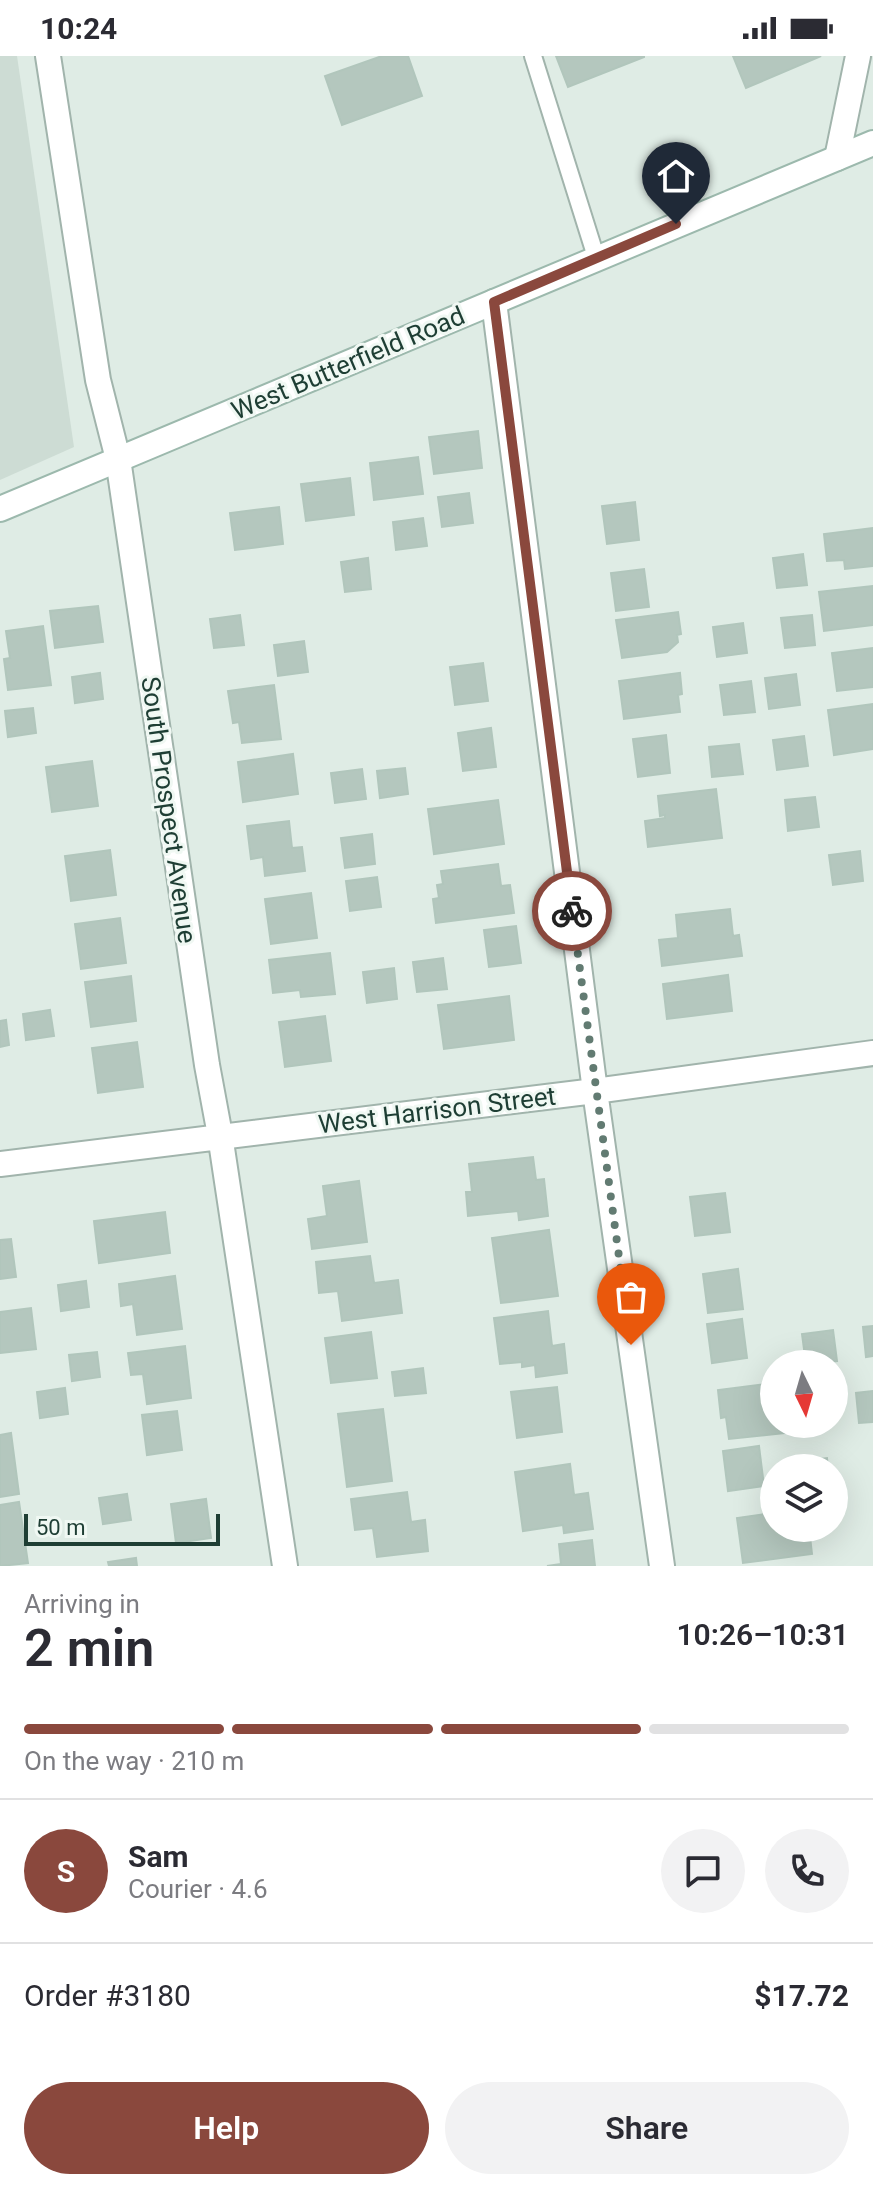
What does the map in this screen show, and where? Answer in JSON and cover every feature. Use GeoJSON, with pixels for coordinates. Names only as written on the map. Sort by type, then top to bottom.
{"type":"FeatureCollection","features":[{"type":"Feature","properties":{"kind":"street","name":"South Prospect Avenue"},"geometry":{"type":"LineString","coordinates":[[48,56],[98,380],[118,459],[285,1566]]}},
{"type":"Feature","properties":{"kind":"street"},"geometry":{"type":"LineString","coordinates":[[837,158],[858,56]]}},
{"type":"Feature","properties":{"kind":"street","name":"West Butterfield Road"},"geometry":{"type":"LineString","coordinates":[[0,509],[873,143]]}},
{"type":"Feature","properties":{"kind":"street"},"geometry":{"type":"LineString","coordinates":[[494,302],[595,1091],[662,1566]]}},
{"type":"Feature","properties":{"kind":"street","name":"West Harrison Street"},"geometry":{"type":"LineString","coordinates":[[0,1164],[595,1091],[873,1053]]}},
{"type":"Feature","properties":{"kind":"lane"},"geometry":{"type":"LineString","coordinates":[[533,56],[596,257]]}},
{"type":"Feature","properties":{"kind":"shaded area"},"geometry":{"type":"Polygon","coordinates":[[[0,56],[17,56],[74,447],[0,480],[0,56]]]}},
{"type":"Feature","properties":{"kind":"building"},"geometry":{"type":"Polygon","coordinates":[[[382,56],[408,56],[422,96],[342,125],[325,76],[382,56]]]}},
{"type":"Feature","properties":{"kind":"building"},"geometry":{"type":"Polygon","coordinates":[[[556,56],[644,56],[644,57],[568,87],[556,56]]]}},
{"type":"Feature","properties":{"kind":"building"},"geometry":{"type":"Polygon","coordinates":[[[733,56],[821,56],[746,88],[733,56]]]}},
{"type":"Feature","properties":{"kind":"building"},"geometry":{"type":"Polygon","coordinates":[[[478,431],[482,468],[434,474],[429,437],[478,431]]]}},
{"type":"Feature","properties":{"kind":"building"},"geometry":{"type":"Polygon","coordinates":[[[418,457],[423,494],[374,500],[370,463],[418,457]]]}},
{"type":"Feature","properties":{"kind":"building"},"geometry":{"type":"Polygon","coordinates":[[[350,478],[354,515],[306,521],[301,484],[350,478]]]}},
{"type":"Feature","properties":{"kind":"building"},"geometry":{"type":"Polygon","coordinates":[[[469,493],[473,523],[442,527],[438,497],[469,493]]]}},
{"type":"Feature","properties":{"kind":"building"},"geometry":{"type":"Polygon","coordinates":[[[635,502],[639,540],[607,544],[602,506],[635,502]]]}},
{"type":"Feature","properties":{"kind":"building"},"geometry":{"type":"Polygon","coordinates":[[[279,507],[283,544],[235,550],[230,513],[279,507]]]}},
{"type":"Feature","properties":{"kind":"building"},"geometry":{"type":"Polygon","coordinates":[[[423,518],[427,546],[396,550],[393,522],[423,518]]]}},
{"type":"Feature","properties":{"kind":"building"},"geometry":{"type":"Polygon","coordinates":[[[873,528],[873,566],[845,569],[844,560],[827,561],[824,534],[873,528]]]}},
{"type":"Feature","properties":{"kind":"building"},"geometry":{"type":"Polygon","coordinates":[[[803,554],[807,585],[777,588],[773,558],[803,554]]]}},
{"type":"Feature","properties":{"kind":"building"},"geometry":{"type":"Polygon","coordinates":[[[368,558],[371,589],[345,592],[341,562],[368,558]]]}},
{"type":"Feature","properties":{"kind":"building"},"geometry":{"type":"Polygon","coordinates":[[[644,569],[649,607],[616,611],[611,573],[644,569]]]}},
{"type":"Feature","properties":{"kind":"building"},"geometry":{"type":"Polygon","coordinates":[[[873,586],[873,625],[824,631],[819,592],[873,586]]]}},
{"type":"Feature","properties":{"kind":"building"},"geometry":{"type":"Polygon","coordinates":[[[98,606],[103,642],[55,648],[50,611],[98,606]]]}},
{"type":"Feature","properties":{"kind":"building"},"geometry":{"type":"Polygon","coordinates":[[[678,612],[681,634],[677,635],[678,642],[667,652],[622,658],[616,620],[678,612]]]}},
{"type":"Feature","properties":{"kind":"building"},"geometry":{"type":"Polygon","coordinates":[[[240,615],[244,645],[214,648],[210,619],[240,615]]]}},
{"type":"Feature","properties":{"kind":"building"},"geometry":{"type":"Polygon","coordinates":[[[812,615],[815,645],[785,648],[781,618],[812,615]]]}},
{"type":"Feature","properties":{"kind":"building"},"geometry":{"type":"Polygon","coordinates":[[[743,623],[747,653],[717,657],[713,627],[743,623]]]}},
{"type":"Feature","properties":{"kind":"building"},"geometry":{"type":"Polygon","coordinates":[[[43,626],[51,685],[8,690],[4,659],[10,658],[6,631],[43,626]]]}},
{"type":"Feature","properties":{"kind":"building"},"geometry":{"type":"Polygon","coordinates":[[[304,641],[308,672],[278,676],[274,645],[304,641]]]}},
{"type":"Feature","properties":{"kind":"building"},"geometry":{"type":"Polygon","coordinates":[[[873,648],[873,687],[837,691],[832,653],[873,648]]]}},
{"type":"Feature","properties":{"kind":"building"},"geometry":{"type":"Polygon","coordinates":[[[483,663],[488,701],[455,705],[450,667],[483,663]]]}},
{"type":"Feature","properties":{"kind":"building"},"geometry":{"type":"Polygon","coordinates":[[[100,673],[103,699],[75,703],[72,677],[100,673]]]}},
{"type":"Feature","properties":{"kind":"building"},"geometry":{"type":"Polygon","coordinates":[[[680,673],[680,712],[624,719],[619,681],[680,673]]]}},
{"type":"Feature","properties":{"kind":"building"},"geometry":{"type":"Polygon","coordinates":[[[796,674],[800,705],[769,709],[765,678],[796,674]]]}},
{"type":"Feature","properties":{"kind":"building"},"geometry":{"type":"Polygon","coordinates":[[[751,681],[755,712],[724,715],[720,685],[751,681]]]}},
{"type":"Feature","properties":{"kind":"building"},"geometry":{"type":"Polygon","coordinates":[[[274,685],[281,739],[242,743],[239,722],[233,723],[228,691],[274,685]]]}},
{"type":"Feature","properties":{"kind":"building"},"geometry":{"type":"Polygon","coordinates":[[[873,704],[873,749],[834,755],[828,710],[873,704]]]}},
{"type":"Feature","properties":{"kind":"building"},"geometry":{"type":"Polygon","coordinates":[[[33,708],[36,733],[8,737],[5,711],[33,708]]]}},
{"type":"Feature","properties":{"kind":"building"},"geometry":{"type":"Polygon","coordinates":[[[491,728],[496,767],[463,771],[458,733],[491,728]]]}},
{"type":"Feature","properties":{"kind":"building"},"geometry":{"type":"Polygon","coordinates":[[[666,735],[670,773],[638,777],[633,739],[666,735]]]}},
{"type":"Feature","properties":{"kind":"building"},"geometry":{"type":"Polygon","coordinates":[[[804,736],[808,766],[777,770],[773,740],[804,736]]]}},
{"type":"Feature","properties":{"kind":"building"},"geometry":{"type":"Polygon","coordinates":[[[739,744],[743,774],[712,777],[709,747],[739,744]]]}},
{"type":"Feature","properties":{"kind":"building"},"geometry":{"type":"Polygon","coordinates":[[[293,754],[298,794],[243,802],[238,762],[293,754]]]}},
{"type":"Feature","properties":{"kind":"building"},"geometry":{"type":"Polygon","coordinates":[[[92,761],[98,806],[52,812],[46,767],[92,761]]]}},
{"type":"Feature","properties":{"kind":"building"},"geometry":{"type":"Polygon","coordinates":[[[405,768],[408,794],[380,798],[377,771],[405,768]]]}},
{"type":"Feature","properties":{"kind":"building"},"geometry":{"type":"Polygon","coordinates":[[[362,769],[366,799],[335,803],[331,773],[362,769]]]}},
{"type":"Feature","properties":{"kind":"building"},"geometry":{"type":"Polygon","coordinates":[[[716,789],[722,838],[648,847],[645,821],[665,818],[665,815],[660,816],[658,796],[716,789]]]}},
{"type":"Feature","properties":{"kind":"building"},"geometry":{"type":"Polygon","coordinates":[[[815,797],[819,827],[788,831],[785,800],[815,797]]]}},
{"type":"Feature","properties":{"kind":"building"},"geometry":{"type":"Polygon","coordinates":[[[498,800],[504,844],[434,854],[428,809],[498,800]]]}},
{"type":"Feature","properties":{"kind":"building"},"geometry":{"type":"Polygon","coordinates":[[[289,821],[292,848],[302,847],[305,871],[265,876],[263,857],[251,859],[247,826],[289,821]]]}},
{"type":"Feature","properties":{"kind":"building"},"geometry":{"type":"Polygon","coordinates":[[[372,834],[375,864],[345,868],[341,838],[372,834]]]}},
{"type":"Feature","properties":{"kind":"building"},"geometry":{"type":"Polygon","coordinates":[[[110,850],[116,895],[71,901],[65,856],[110,850]]]}},
{"type":"Feature","properties":{"kind":"building"},"geometry":{"type":"Polygon","coordinates":[[[860,851],[863,881],[833,885],[829,855],[860,851]]]}},
{"type":"Feature","properties":{"kind":"building"},"geometry":{"type":"Polygon","coordinates":[[[498,864],[501,886],[510,885],[514,913],[436,923],[433,899],[439,898],[437,885],[443,884],[441,871],[498,864]]]}},
{"type":"Feature","properties":{"kind":"building"},"geometry":{"type":"Polygon","coordinates":[[[377,877],[381,907],[350,911],[346,881],[377,877]]]}},
{"type":"Feature","properties":{"kind":"building"},"geometry":{"type":"Polygon","coordinates":[[[311,893],[317,938],[271,944],[265,899],[311,893]]]}},
{"type":"Feature","properties":{"kind":"building"},"geometry":{"type":"Polygon","coordinates":[[[730,909],[733,936],[739,935],[742,956],[662,966],[659,940],[678,938],[676,915],[730,909]]]}},
{"type":"Feature","properties":{"kind":"building"},"geometry":{"type":"Polygon","coordinates":[[[120,918],[126,963],[81,969],[75,924],[120,918]]]}},
{"type":"Feature","properties":{"kind":"building"},"geometry":{"type":"Polygon","coordinates":[[[516,926],[521,963],[489,967],[484,930],[516,926]]]}},
{"type":"Feature","properties":{"kind":"building"},"geometry":{"type":"Polygon","coordinates":[[[330,953],[335,994],[301,997],[300,990],[273,993],[269,960],[330,953]]]}},
{"type":"Feature","properties":{"kind":"building"},"geometry":{"type":"Polygon","coordinates":[[[443,958],[447,989],[417,992],[413,962],[443,958]]]}},
{"type":"Feature","properties":{"kind":"building"},"geometry":{"type":"Polygon","coordinates":[[[394,968],[397,999],[367,1003],[363,972],[394,968]]]}},
{"type":"Feature","properties":{"kind":"building"},"geometry":{"type":"Polygon","coordinates":[[[728,975],[732,1011],[667,1019],[663,984],[728,975]]]}},
{"type":"Feature","properties":{"kind":"building"},"geometry":{"type":"Polygon","coordinates":[[[131,976],[136,1021],[91,1027],[85,982],[131,976]]]}},
{"type":"Feature","properties":{"kind":"building"},"geometry":{"type":"Polygon","coordinates":[[[509,996],[514,1040],[444,1049],[438,1005],[509,996]]]}},
{"type":"Feature","properties":{"kind":"building"},"geometry":{"type":"Polygon","coordinates":[[[50,1010],[54,1036],[26,1040],[23,1014],[50,1010]]]}},
{"type":"Feature","properties":{"kind":"building"},"geometry":{"type":"Polygon","coordinates":[[[325,1016],[331,1061],[285,1067],[279,1022],[325,1016]]]}},
{"type":"Feature","properties":{"kind":"building"},"geometry":{"type":"Polygon","coordinates":[[[6,1020],[9,1045],[0,1047],[0,1021],[6,1020]]]}},
{"type":"Feature","properties":{"kind":"building"},"geometry":{"type":"Polygon","coordinates":[[[137,1042],[143,1087],[98,1093],[92,1048],[137,1042]]]}},
{"type":"Feature","properties":{"kind":"building"},"geometry":{"type":"Polygon","coordinates":[[[533,1157],[536,1180],[544,1179],[548,1216],[519,1220],[518,1211],[468,1216],[466,1192],[472,1192],[469,1164],[533,1157]]]}},
{"type":"Feature","properties":{"kind":"building"},"geometry":{"type":"Polygon","coordinates":[[[359,1181],[367,1242],[312,1249],[308,1219],[327,1216],[323,1186],[359,1181]]]}},
{"type":"Feature","properties":{"kind":"building"},"geometry":{"type":"Polygon","coordinates":[[[725,1193],[730,1232],[695,1236],[690,1197],[725,1193]]]}},
{"type":"Feature","properties":{"kind":"building"},"geometry":{"type":"Polygon","coordinates":[[[165,1212],[170,1253],[99,1263],[94,1221],[165,1212]]]}},
{"type":"Feature","properties":{"kind":"building"},"geometry":{"type":"Polygon","coordinates":[[[549,1230],[558,1296],[501,1303],[492,1238],[549,1230]]]}},
{"type":"Feature","properties":{"kind":"building"},"geometry":{"type":"Polygon","coordinates":[[[11,1239],[16,1277],[0,1279],[0,1240],[11,1239]]]}},
{"type":"Feature","properties":{"kind":"building"},"geometry":{"type":"Polygon","coordinates":[[[370,1256],[374,1283],[398,1280],[402,1313],[342,1321],[338,1291],[319,1293],[316,1262],[370,1256]]]}},
{"type":"Feature","properties":{"kind":"building"},"geometry":{"type":"Polygon","coordinates":[[[738,1269],[743,1309],[708,1313],[703,1274],[738,1269]]]}},
{"type":"Feature","properties":{"kind":"building"},"geometry":{"type":"Polygon","coordinates":[[[175,1276],[182,1329],[137,1335],[133,1304],[121,1306],[119,1284],[175,1276]]]}},
{"type":"Feature","properties":{"kind":"building"},"geometry":{"type":"Polygon","coordinates":[[[86,1281],[89,1307],[61,1311],[58,1285],[86,1281]]]}},
{"type":"Feature","properties":{"kind":"building"},"geometry":{"type":"Polygon","coordinates":[[[31,1308],[36,1349],[0,1353],[0,1312],[31,1308]]]}},
{"type":"Feature","properties":{"kind":"building"},"geometry":{"type":"Polygon","coordinates":[[[548,1311],[552,1346],[564,1344],[567,1373],[536,1377],[535,1365],[522,1367],[522,1362],[500,1364],[494,1318],[548,1311]]]}},
{"type":"Feature","properties":{"kind":"building"},"geometry":{"type":"Polygon","coordinates":[[[742,1319],[747,1358],[712,1363],[707,1324],[742,1319]]]}},
{"type":"Feature","properties":{"kind":"building"},"geometry":{"type":"Polygon","coordinates":[[[873,1326],[873,1356],[866,1357],[863,1327],[873,1326]]]}},
{"type":"Feature","properties":{"kind":"building"},"geometry":{"type":"Polygon","coordinates":[[[833,1330],[836,1350],[804,1350],[802,1334],[833,1330]]]}},
{"type":"Feature","properties":{"kind":"building"},"geometry":{"type":"Polygon","coordinates":[[[371,1332],[377,1378],[331,1383],[325,1338],[371,1332]]]}},
{"type":"Feature","properties":{"kind":"building"},"geometry":{"type":"Polygon","coordinates":[[[185,1346],[191,1398],[147,1404],[143,1374],[131,1375],[128,1353],[185,1346]]]}},
{"type":"Feature","properties":{"kind":"building"},"geometry":{"type":"Polygon","coordinates":[[[97,1352],[100,1377],[72,1381],[69,1355],[97,1352]]]}},
{"type":"Feature","properties":{"kind":"building"},"geometry":{"type":"Polygon","coordinates":[[[423,1368],[426,1393],[395,1396],[392,1372],[423,1368]]]}},
{"type":"Feature","properties":{"kind":"building"},"geometry":{"type":"Polygon","coordinates":[[[760,1385],[760,1436],[729,1439],[726,1417],[721,1418],[718,1390],[760,1385]]]}},
{"type":"Feature","properties":{"kind":"building"},"geometry":{"type":"Polygon","coordinates":[[[557,1387],[562,1432],[517,1438],[511,1392],[557,1387]]]}},
{"type":"Feature","properties":{"kind":"building"},"geometry":{"type":"Polygon","coordinates":[[[65,1388],[68,1414],[40,1418],[37,1392],[65,1388]]]}},
{"type":"Feature","properties":{"kind":"building"},"geometry":{"type":"Polygon","coordinates":[[[873,1391],[873,1422],[859,1423],[856,1393],[873,1391]]]}},
{"type":"Feature","properties":{"kind":"building"},"geometry":{"type":"Polygon","coordinates":[[[383,1409],[392,1481],[347,1487],[338,1414],[383,1409]]]}},
{"type":"Feature","properties":{"kind":"building"},"geometry":{"type":"Polygon","coordinates":[[[177,1411],[182,1450],[147,1455],[142,1415],[177,1411]]]}},
{"type":"Feature","properties":{"kind":"building"},"geometry":{"type":"Polygon","coordinates":[[[11,1433],[19,1494],[0,1497],[0,1435],[11,1433]]]}},
{"type":"Feature","properties":{"kind":"building"},"geometry":{"type":"Polygon","coordinates":[[[759,1446],[760,1487],[728,1491],[723,1451],[759,1446]]]}},
{"type":"Feature","properties":{"kind":"building"},"geometry":{"type":"Polygon","coordinates":[[[570,1464],[574,1495],[588,1493],[593,1529],[564,1533],[563,1525],[523,1531],[515,1472],[570,1464]]]}},
{"type":"Feature","properties":{"kind":"building"},"geometry":{"type":"Polygon","coordinates":[[[407,1492],[411,1522],[425,1520],[428,1551],[377,1557],[373,1528],[355,1530],[351,1499],[407,1492]]]}},
{"type":"Feature","properties":{"kind":"building"},"geometry":{"type":"Polygon","coordinates":[[[127,1494],[131,1520],[103,1524],[99,1498],[127,1494]]]}},
{"type":"Feature","properties":{"kind":"building"},"geometry":{"type":"Polygon","coordinates":[[[206,1499],[211,1538],[176,1543],[171,1504],[206,1499]]]}},
{"type":"Feature","properties":{"kind":"building"},"geometry":{"type":"Polygon","coordinates":[[[19,1502],[28,1563],[0,1566],[0,1505],[19,1502]]]}},
{"type":"Feature","properties":{"kind":"building"},"geometry":{"type":"Polygon","coordinates":[[[760,1515],[760,1542],[811,1542],[812,1554],[743,1563],[737,1518],[760,1515]]]}},
{"type":"Feature","properties":{"kind":"building"},"geometry":{"type":"Polygon","coordinates":[[[592,1540],[595,1566],[547,1566],[561,1564],[559,1544],[592,1540]]]}},
{"type":"Feature","properties":{"kind":"building"},"geometry":{"type":"Polygon","coordinates":[[[136,1558],[137,1566],[109,1566],[108,1562],[136,1558]]]}},
{"type":"Feature","properties":{"kind":"way so far"},"geometry":{"type":"LineString","coordinates":[[572,911],[631,1345]]}},
{"type":"Feature","properties":{"kind":"route"},"geometry":{"type":"LineString","coordinates":[[572,911],[494,302],[676,224]]}}]}
